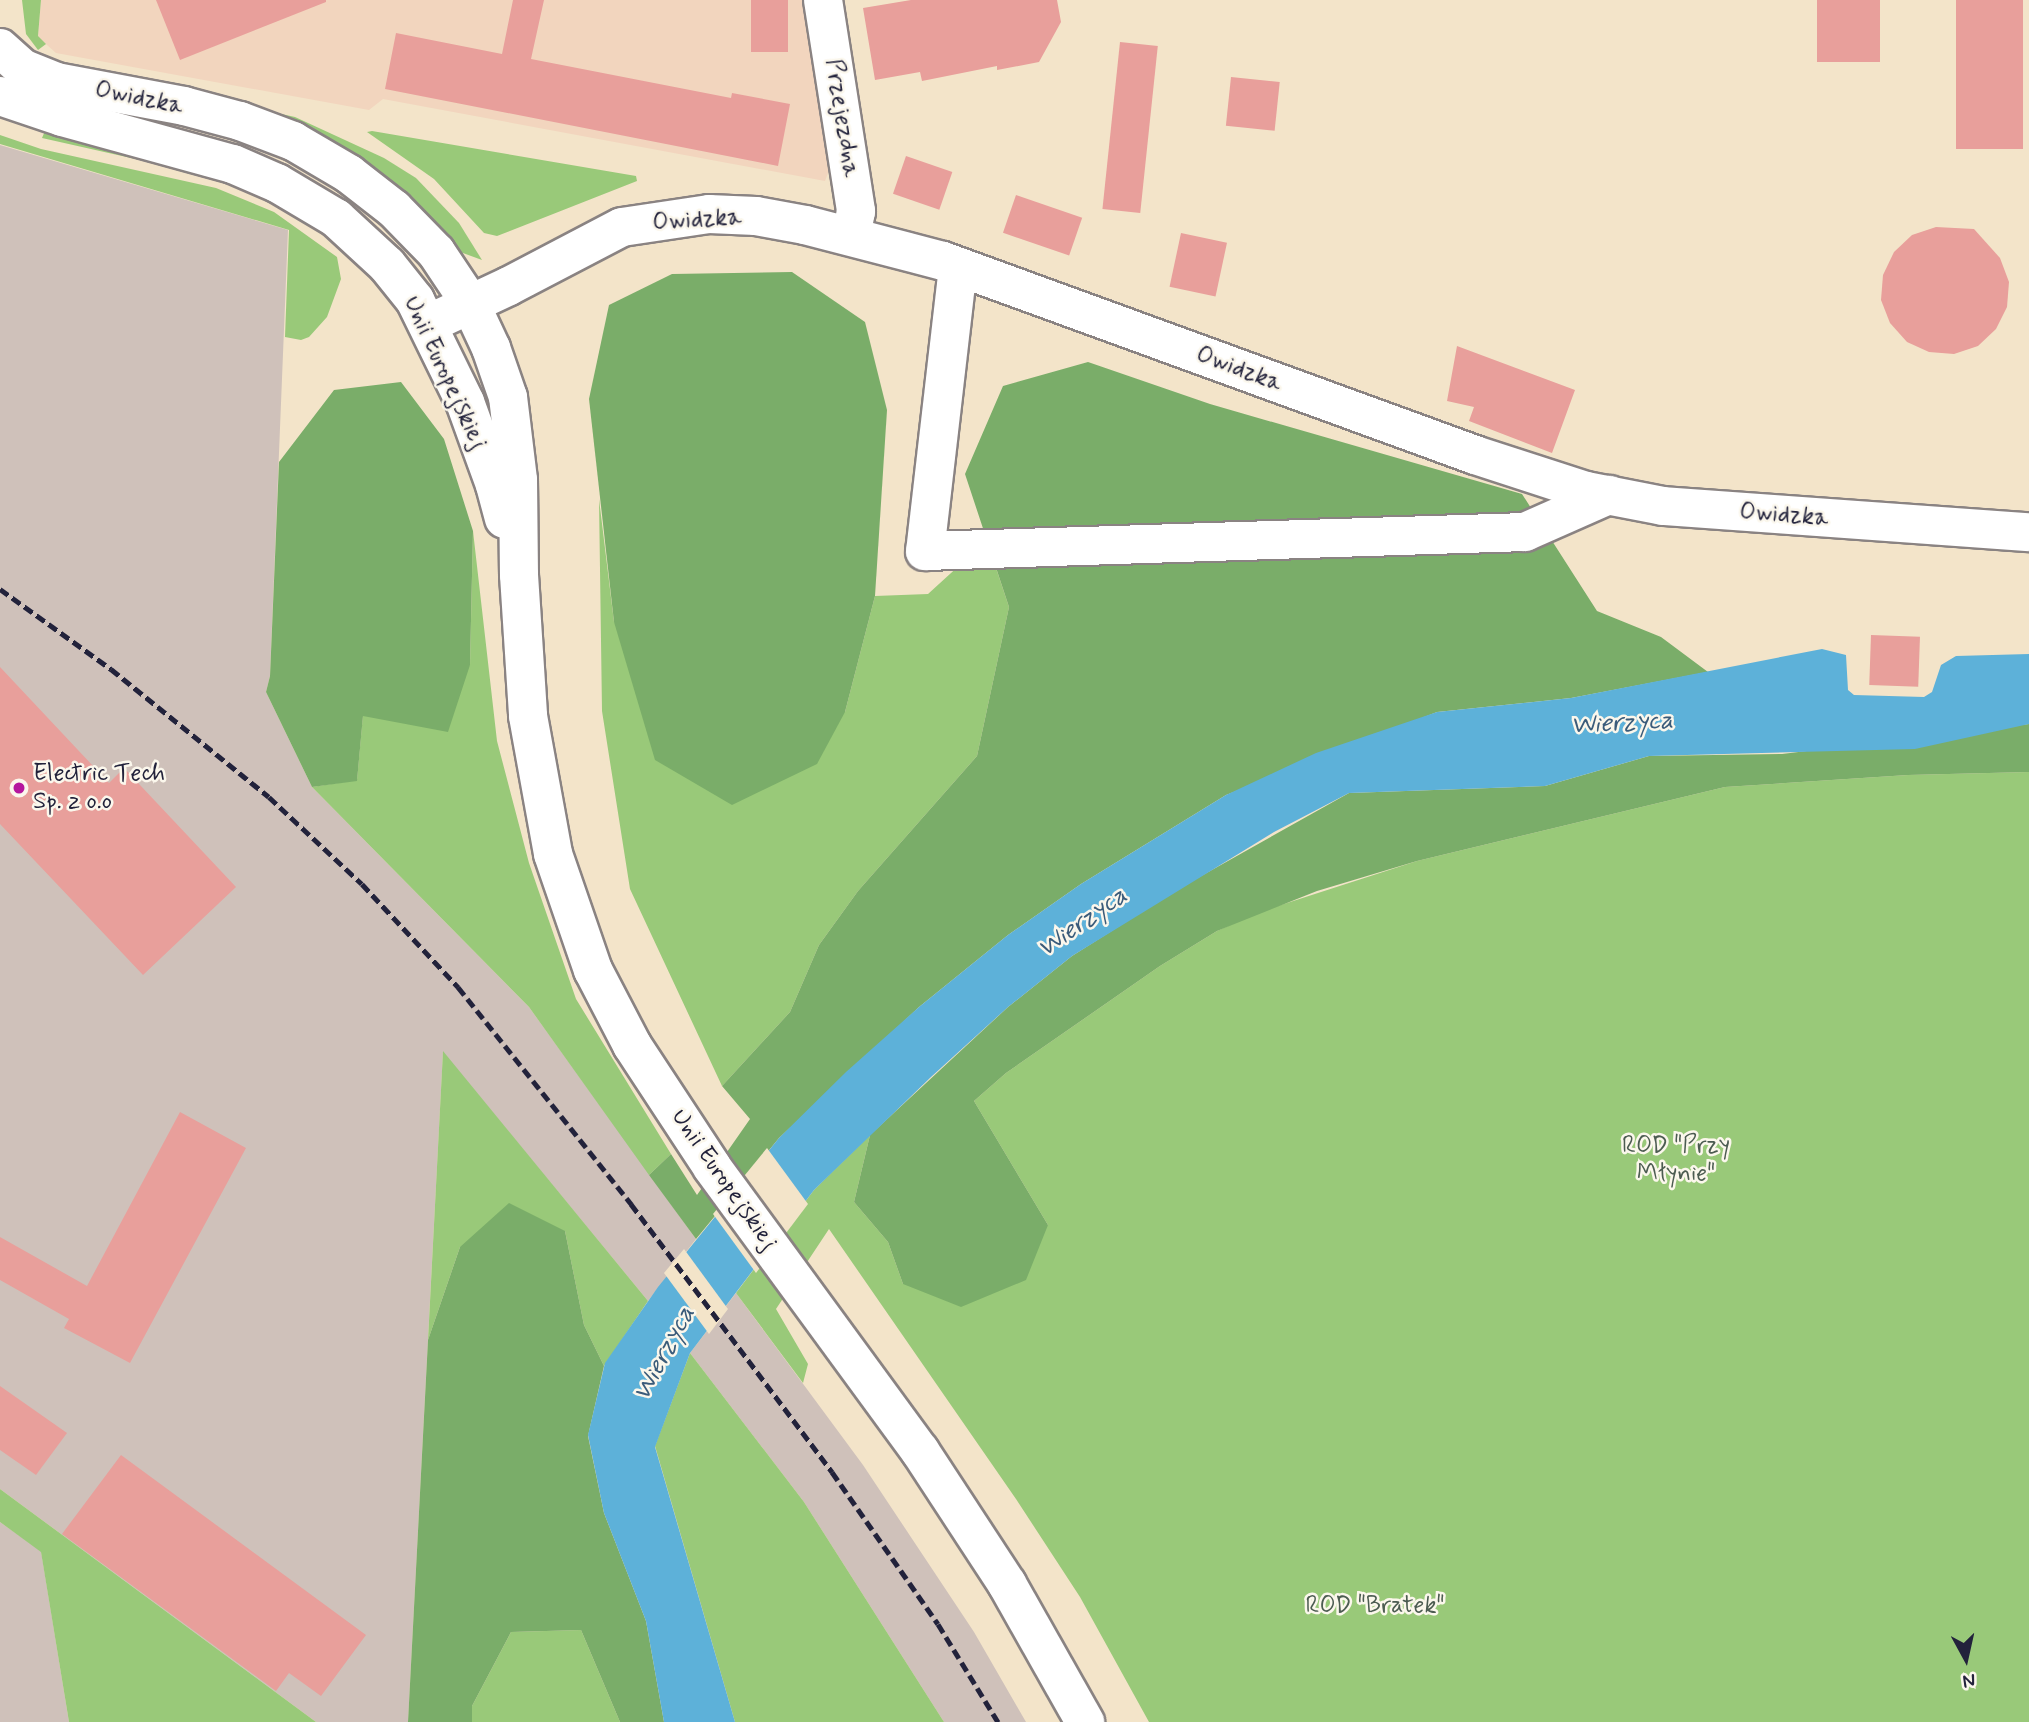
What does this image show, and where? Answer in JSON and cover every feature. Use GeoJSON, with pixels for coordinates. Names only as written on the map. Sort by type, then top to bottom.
{"type":"FeatureCollection","features":[{"type":"Feature","properties":{"kind":"main road","name":"Przejezdna"},"geometry":{"type":"LineString","coordinates":[[823,0],[856,211],[851,236]]}},
{"type":"Feature","properties":{"kind":"main road","name":"Owidzka"},"geometry":{"type":"LineString","coordinates":[[0,48],[22,68],[56,82],[184,106],[240,121],[293,141],[349,174],[394,209],[436,252],[470,303]]}},
{"type":"Feature","properties":{"kind":"main road","name":"Unii Europejskiej"},"geometry":{"type":"LineString","coordinates":[[0,96],[61,117],[233,164],[277,183],[336,218],[377,256],[415,300],[428,324],[465,402],[495,485],[519,575]]}},
{"type":"Feature","properties":{"kind":"main road","name":"Owidzka"},"geometry":{"type":"LineString","coordinates":[[428,324],[622,227],[664,218],[709,214],[756,216],[851,236],[958,267],[1475,455],[1609,495],[1663,506],[2029,532]]}},
{"type":"Feature","properties":{"kind":"main road"},"geometry":{"type":"LineString","coordinates":[[958,267],[925,551],[1525,532],[1609,495]]}},
{"type":"Feature","properties":{"kind":"main road","name":"Unii Europejskiej"},"geometry":{"type":"LineString","coordinates":[[470,303],[491,348],[508,397],[518,480],[519,575],[528,716],[553,854],[593,970],[632,1045],[712,1167],[920,1451],[985,1551],[1085,1722]]}},
{"type":"Feature","properties":{"kind":"shaded area"},"geometry":{"type":"Polygon","coordinates":[[[41,0],[809,0],[834,157],[825,181],[383,99],[369,110],[56,53],[38,37],[41,0]]]}},
{"type":"Feature","properties":{"kind":"shaded area"},"geometry":{"type":"Polygon","coordinates":[[[0,145],[288,230],[270,676],[266,692],[312,787],[529,1007],[696,1239],[648,1301],[443,1052],[408,1722],[316,1722],[0,1489],[0,145]]]}},
{"type":"Feature","properties":{"kind":"shaded area"},"geometry":{"type":"Polygon","coordinates":[[[736,1293],[863,1465],[974,1632],[1026,1722],[944,1722],[804,1502],[690,1353],[736,1293]]]}},
{"type":"Feature","properties":{"kind":"shaded area"},"geometry":{"type":"Polygon","coordinates":[[[0,1522],[41,1551],[69,1722],[0,1722],[0,1522]]]}},
{"type":"Feature","properties":{"kind":"green space"},"geometry":{"type":"Polygon","coordinates":[[[22,0],[41,0],[38,36],[46,44],[38,50],[26,34],[22,0]]]}},
{"type":"Feature","properties":{"kind":"green space"},"geometry":{"type":"Polygon","coordinates":[[[235,104],[295,117],[384,158],[416,178],[459,223],[482,260],[452,249],[235,104]]]}},
{"type":"Feature","properties":{"kind":"green space"},"geometry":{"type":"Polygon","coordinates":[[[45,131],[221,171],[295,211],[220,178],[42,138],[45,131]]]}},
{"type":"Feature","properties":{"kind":"green space"},"geometry":{"type":"Polygon","coordinates":[[[367,132],[636,176],[637,181],[497,236],[484,233],[434,179],[367,132]]]}},
{"type":"Feature","properties":{"kind":"green space"},"geometry":{"type":"Polygon","coordinates":[[[0,135],[41,149],[216,188],[274,212],[337,257],[341,279],[327,317],[309,337],[301,340],[285,337],[289,230],[0,144],[0,135]]]}},
{"type":"Feature","properties":{"kind":"green space"},"geometry":{"type":"Polygon","coordinates":[[[792,272],[865,322],[887,410],[875,596],[845,712],[817,764],[732,805],[655,760],[614,622],[589,399],[609,305],[672,274],[792,272]]]}},
{"type":"Feature","properties":{"kind":"green space"},"geometry":{"type":"Polygon","coordinates":[[[1088,362],[1210,404],[1522,494],[1597,611],[1661,637],[1708,672],[1571,698],[1437,712],[1226,795],[1081,884],[1008,935],[919,1007],[779,1138],[696,1239],[649,1175],[671,1154],[697,1195],[750,1119],[722,1086],[790,1012],[819,945],[858,891],[977,756],[1009,607],[965,474],[1003,386],[1088,362]]]}},
{"type":"Feature","properties":{"kind":"green space"},"geometry":{"type":"Polygon","coordinates":[[[401,382],[444,439],[473,531],[470,665],[448,732],[363,716],[357,781],[312,787],[266,692],[270,676],[279,462],[334,390],[401,382]]]}},
{"type":"Feature","properties":{"kind":"green space"},"geometry":{"type":"Polygon","coordinates":[[[599,499],[614,622],[845,712],[875,596],[928,594],[962,563],[995,565],[1009,607],[977,756],[858,891],[819,945],[790,1012],[722,1086],[630,889],[602,711],[599,499]]]}},
{"type":"Feature","properties":{"kind":"green space"},"geometry":{"type":"Polygon","coordinates":[[[473,531],[497,741],[529,863],[576,999],[671,1154],[649,1175],[529,1007],[312,787],[357,780],[363,715],[470,665],[473,531]]]}},
{"type":"Feature","properties":{"kind":"green space"},"geometry":{"type":"Polygon","coordinates":[[[2029,724],[2029,772],[1908,775],[1725,787],[1417,861],[1317,891],[1217,931],[1160,966],[1006,1073],[974,1101],[1048,1225],[1026,1280],[961,1307],[903,1284],[888,1242],[854,1202],[870,1135],[1008,1007],[1072,956],[1178,889],[1349,793],[1545,786],[1649,756],[1782,754],[2029,724]]]}},
{"type":"Feature","properties":{"kind":"green space","name":"ROD \"Przy Młynie\""},"geometry":{"type":"Polygon","coordinates":[[[2029,772],[2029,1722],[1149,1722],[1080,1597],[1016,1499],[829,1229],[776,1309],[808,1364],[803,1383],[736,1293],[814,1190],[870,1135],[854,1202],[888,1242],[903,1284],[1048,1225],[974,1101],[1006,1073],[1160,966],[1217,931],[1259,912],[1417,861],[1725,787],[1908,775],[2029,772]]]}},
{"type":"Feature","properties":{"kind":"green space"},"geometry":{"type":"Polygon","coordinates":[[[443,1051],[648,1301],[604,1366],[584,1325],[565,1231],[460,1247],[428,1340],[443,1051]]]}},
{"type":"Feature","properties":{"kind":"green space"},"geometry":{"type":"Polygon","coordinates":[[[509,1203],[565,1231],[584,1325],[604,1366],[588,1436],[604,1513],[646,1621],[664,1722],[620,1722],[581,1630],[511,1632],[472,1706],[472,1722],[408,1722],[428,1340],[460,1247],[509,1203]]]}},
{"type":"Feature","properties":{"kind":"green space"},"geometry":{"type":"Polygon","coordinates":[[[690,1353],[804,1502],[944,1722],[735,1722],[655,1446],[690,1353]]]}},
{"type":"Feature","properties":{"kind":"green space"},"geometry":{"type":"Polygon","coordinates":[[[0,1489],[316,1722],[69,1722],[41,1552],[0,1522],[0,1489]]]}},
{"type":"Feature","properties":{"kind":"green space"},"geometry":{"type":"Polygon","coordinates":[[[581,1630],[620,1722],[472,1722],[472,1706],[511,1632],[581,1630]]]}},
{"type":"Feature","properties":{"kind":"water","name":"Wierzyca"},"geometry":{"type":"Polygon","coordinates":[[[1822,649],[1846,655],[1848,690],[1854,695],[1924,697],[1932,692],[1941,665],[1956,656],[2029,654],[2029,724],[1915,749],[1649,756],[1545,786],[1349,793],[1274,832],[1072,956],[1008,1007],[931,1077],[814,1190],[690,1353],[655,1447],[735,1722],[664,1722],[646,1621],[604,1513],[588,1435],[605,1363],[658,1287],[779,1138],[846,1072],[919,1007],[1008,935],[1081,884],[1226,795],[1316,753],[1437,712],[1571,698],[1822,649]]]}},
{"type":"Feature","properties":{"kind":"pier"},"geometry":{"type":"Polygon","coordinates":[[[767,1148],[808,1204],[756,1273],[713,1214],[767,1148]]]}},
{"type":"Feature","properties":{"kind":"pier"},"geometry":{"type":"Polygon","coordinates":[[[684,1249],[728,1309],[709,1334],[664,1273],[684,1249]]]}},
{"type":"Feature","properties":{"kind":"building"},"geometry":{"type":"Polygon","coordinates":[[[156,0],[326,0],[326,2],[180,60],[156,0]]]}},
{"type":"Feature","properties":{"kind":"building"},"geometry":{"type":"Polygon","coordinates":[[[513,0],[544,0],[531,59],[731,98],[732,93],[790,104],[778,166],[385,89],[396,33],[502,54],[513,0]]]}},
{"type":"Feature","properties":{"kind":"building"},"geometry":{"type":"Polygon","coordinates":[[[751,0],[788,0],[788,52],[751,52],[751,0]]]}},
{"type":"Feature","properties":{"kind":"building"},"geometry":{"type":"Polygon","coordinates":[[[911,0],[1057,0],[1061,22],[1039,62],[997,70],[997,66],[922,81],[920,72],[875,80],[863,8],[911,0]]]}},
{"type":"Feature","properties":{"kind":"building"},"geometry":{"type":"Polygon","coordinates":[[[1817,0],[1880,0],[1880,62],[1817,62],[1817,0]]]}},
{"type":"Feature","properties":{"kind":"building"},"geometry":{"type":"Polygon","coordinates":[[[1956,0],[2023,0],[2023,149],[1956,149],[1956,0]]]}},
{"type":"Feature","properties":{"kind":"building"},"geometry":{"type":"Polygon","coordinates":[[[1120,42],[1158,46],[1140,213],[1102,209],[1120,42]]]}},
{"type":"Feature","properties":{"kind":"building"},"geometry":{"type":"Polygon","coordinates":[[[1231,77],[1280,82],[1275,131],[1226,126],[1231,77]]]}},
{"type":"Feature","properties":{"kind":"building"},"geometry":{"type":"Polygon","coordinates":[[[906,156],[952,172],[939,210],[893,194],[906,156]]]}},
{"type":"Feature","properties":{"kind":"building"},"geometry":{"type":"Polygon","coordinates":[[[1016,195],[1082,218],[1069,256],[1003,233],[1016,195]]]}},
{"type":"Feature","properties":{"kind":"building"},"geometry":{"type":"Polygon","coordinates":[[[1936,227],[1974,229],[2000,258],[2009,282],[2007,307],[1996,329],[1978,346],[1954,354],[1929,352],[1907,342],[1890,323],[1881,300],[1883,275],[1894,252],[1912,235],[1936,227]]]}},
{"type":"Feature","properties":{"kind":"building"},"geometry":{"type":"Polygon","coordinates":[[[1181,233],[1227,243],[1216,297],[1170,287],[1181,233]]]}},
{"type":"Feature","properties":{"kind":"building"},"geometry":{"type":"Polygon","coordinates":[[[1457,346],[1575,390],[1552,453],[1469,421],[1474,407],[1447,401],[1457,346]]]}},
{"type":"Feature","properties":{"kind":"building"},"geometry":{"type":"Polygon","coordinates":[[[1871,635],[1920,637],[1918,687],[1869,685],[1871,635]]]}},
{"type":"Feature","properties":{"kind":"building"},"geometry":{"type":"Polygon","coordinates":[[[0,667],[109,783],[124,768],[236,887],[143,975],[0,824],[0,667]]]}},
{"type":"Feature","properties":{"kind":"building"},"geometry":{"type":"Polygon","coordinates":[[[180,1112],[246,1148],[130,1363],[64,1328],[69,1319],[0,1280],[0,1237],[87,1286],[180,1112]]]}},
{"type":"Feature","properties":{"kind":"building"},"geometry":{"type":"Polygon","coordinates":[[[0,1386],[67,1433],[36,1475],[0,1450],[0,1386]]]}},
{"type":"Feature","properties":{"kind":"building"},"geometry":{"type":"Polygon","coordinates":[[[121,1455],[366,1635],[321,1696],[289,1673],[276,1691],[62,1534],[121,1455]]]}},
{"type":"Feature","properties":{"kind":"railway"},"geometry":{"type":"LineString","coordinates":[[0,589],[111,669],[269,797],[362,884],[458,987],[631,1204],[832,1472],[938,1624],[998,1722]]}},
{"type":"Feature","properties":{"kind":"place","name":"Electric Tech Sp. z o.o"},"geometry":{"type":"Point","coordinates":[19,788]}},
{"type":"Feature","properties":{"kind":"park label","name":"ROD \"Bratek\""},"geometry":{"type":"Point","coordinates":[1375,1606]}}]}
